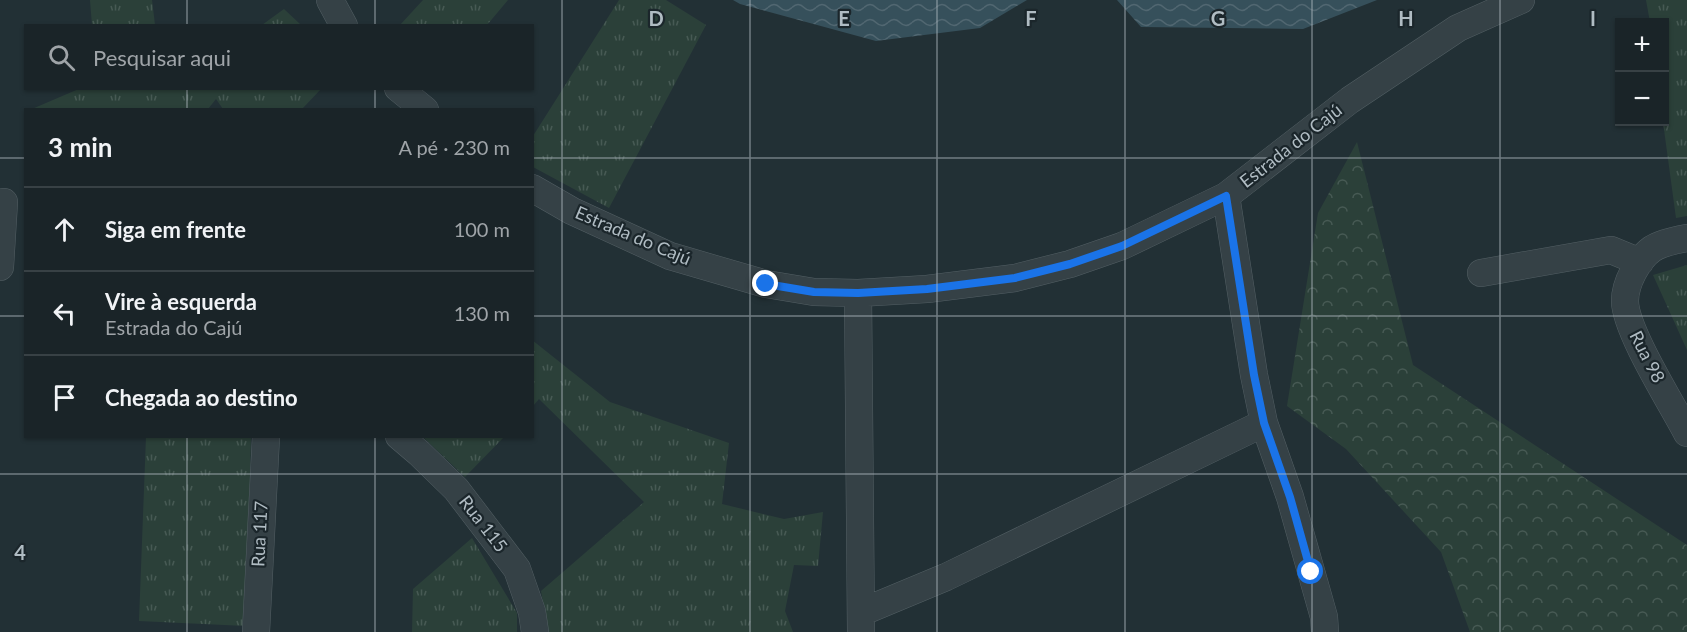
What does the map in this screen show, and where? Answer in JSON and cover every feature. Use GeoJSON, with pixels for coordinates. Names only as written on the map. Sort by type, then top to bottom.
{"type":"FeatureCollection","features":[{"type":"Feature","properties":{"kind":"street"},"geometry":{"type":"LineString","coordinates":[[330,0],[343,24]]}},
{"type":"Feature","properties":{"kind":"street","name":"Estrada do Cajú"},"geometry":{"type":"LineString","coordinates":[[534,189],[572,211],[670,256],[766,284],[814,292],[858,293],[927,289],[1004,279],[1070,264],[1122,246],[1226,196],[1350,100],[1458,28],[1521,0]]}},
{"type":"Feature","properties":{"kind":"street"},"geometry":{"type":"LineString","coordinates":[[400,90],[423,108]]}},
{"type":"Feature","properties":{"kind":"street"},"geometry":{"type":"LineString","coordinates":[[1226,196],[1254,375],[1264,423],[1293,508],[1324,617],[1325,632]]}},
{"type":"Feature","properties":{"kind":"street"},"geometry":{"type":"LineString","coordinates":[[0,267],[10,204]]}},
{"type":"Feature","properties":{"kind":"street"},"geometry":{"type":"LineString","coordinates":[[1481,273],[1611,250],[1640,262],[1653,249],[1687,238]]}},
{"type":"Feature","properties":{"kind":"street","name":"Rua 98"},"geometry":{"type":"LineString","coordinates":[[1640,262],[1630,278],[1625,301],[1632,329],[1687,433]]}},
{"type":"Feature","properties":{"kind":"street"},"geometry":{"type":"LineString","coordinates":[[858,293],[861,622],[946,577],[1264,423]]}},
{"type":"Feature","properties":{"kind":"street","name":"Rua 117"},"geometry":{"type":"LineString","coordinates":[[256,632],[266,438]]}},
{"type":"Feature","properties":{"kind":"street","name":"Rua 115"},"geometry":{"type":"LineString","coordinates":[[401,438],[456,489],[517,569],[532,612],[535,632]]}},
{"type":"Feature","properties":{"kind":"green space"},"geometry":{"type":"Polygon","coordinates":[[[90,0],[152,0],[155,24],[92,24],[90,0]]]}},
{"type":"Feature","properties":{"kind":"green space"},"geometry":{"type":"Polygon","coordinates":[[[423,0],[508,0],[488,24],[401,24],[423,0]]]}},
{"type":"Feature","properties":{"kind":"green space"},"geometry":{"type":"Polygon","coordinates":[[[619,0],[666,0],[706,25],[609,208],[534,168],[534,134],[619,0]]]}},
{"type":"Feature","properties":{"kind":"green space"},"geometry":{"type":"Polygon","coordinates":[[[1646,0],[1687,0],[1687,216],[1676,218],[1664,126],[1669,126],[1669,18],[1649,18],[1646,0]]]}},
{"type":"Feature","properties":{"kind":"green space"},"geometry":{"type":"Polygon","coordinates":[[[284,9],[300,24],[263,24],[284,9]]]}},
{"type":"Feature","properties":{"kind":"green space"},"geometry":{"type":"Polygon","coordinates":[[[76,90],[320,90],[303,108],[222,108],[216,99],[209,108],[34,108],[76,90]]]}},
{"type":"Feature","properties":{"kind":"green space"},"geometry":{"type":"Polygon","coordinates":[[[1357,142],[1413,365],[1687,545],[1687,632],[1470,632],[1441,552],[1346,449],[1287,406],[1318,213],[1357,142]]]}},
{"type":"Feature","properties":{"kind":"green space"},"geometry":{"type":"Polygon","coordinates":[[[1687,265],[1687,350],[1653,275],[1687,265]]]}},
{"type":"Feature","properties":{"kind":"green space"},"geometry":{"type":"Polygon","coordinates":[[[534,342],[610,402],[729,443],[722,504],[784,519],[823,512],[818,566],[794,565],[785,611],[793,632],[548,632],[541,591],[644,502],[539,399],[534,405],[534,342]]]}},
{"type":"Feature","properties":{"kind":"green space"},"geometry":{"type":"Polygon","coordinates":[[[146,438],[251,438],[246,626],[139,621],[146,438]]]}},
{"type":"Feature","properties":{"kind":"green space"},"geometry":{"type":"Polygon","coordinates":[[[424,438],[503,438],[465,477],[424,438]]]}},
{"type":"Feature","properties":{"kind":"green space"},"geometry":{"type":"Polygon","coordinates":[[[472,538],[517,613],[517,632],[412,632],[413,589],[472,538]]]}},
{"type":"Feature","properties":{"kind":"water"},"geometry":{"type":"Polygon","coordinates":[[[733,0],[1027,0],[980,28],[876,41],[740,4],[733,0]]]}},
{"type":"Feature","properties":{"kind":"water"},"geometry":{"type":"Polygon","coordinates":[[[1117,0],[1377,0],[1303,29],[1141,27],[1117,0]]]}},
{"type":"Feature","properties":{"kind":"route"},"geometry":{"type":"LineString","coordinates":[[766,284],[814,292],[858,293],[927,289],[1015,278],[1070,264],[1122,246],[1226,196],[1254,375],[1264,423],[1290,497],[1311,572]]}}]}
